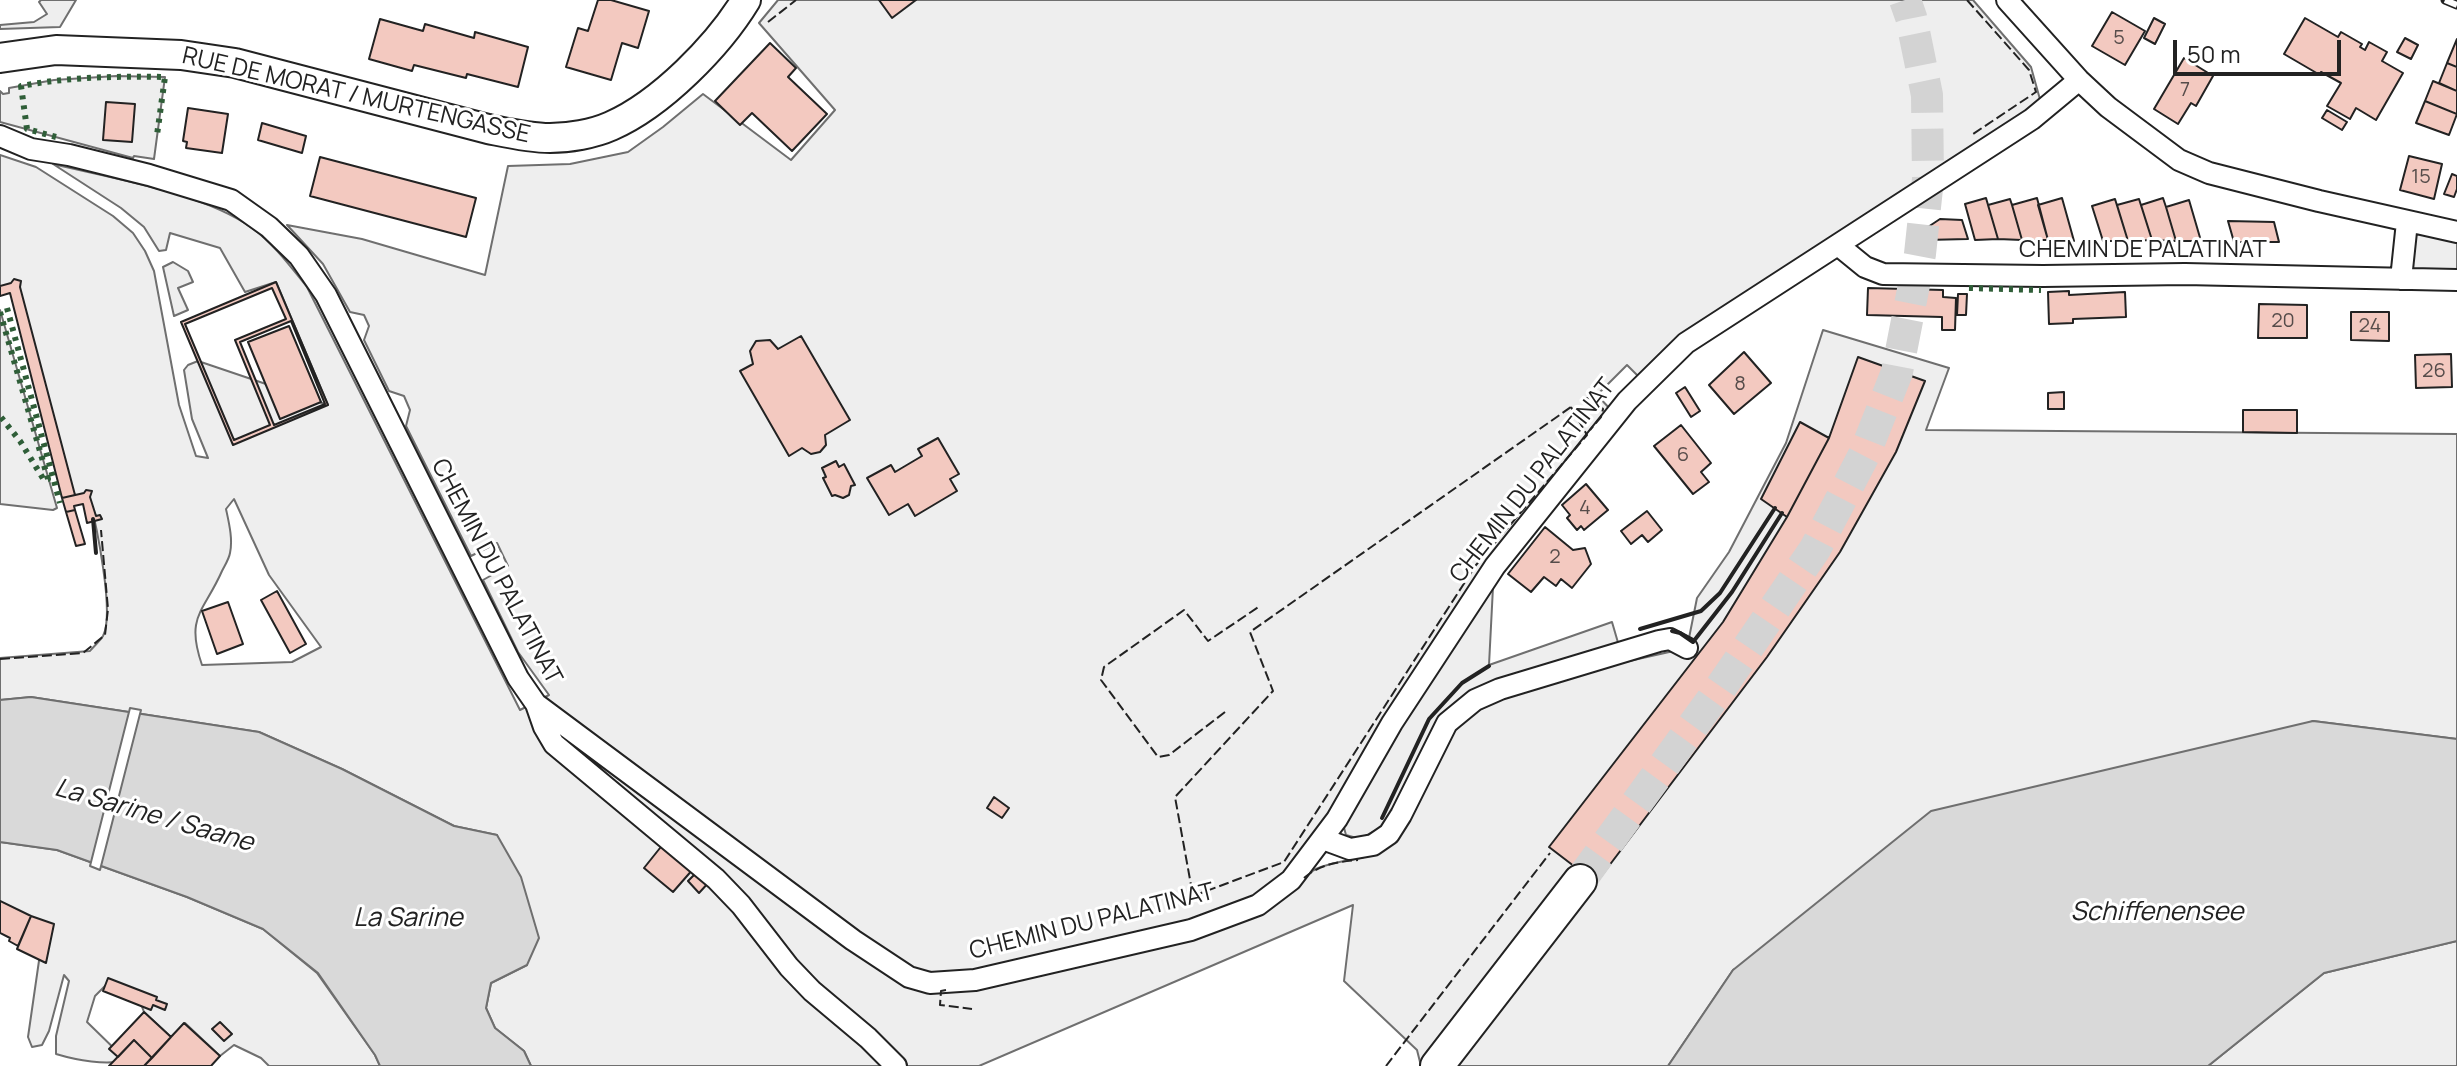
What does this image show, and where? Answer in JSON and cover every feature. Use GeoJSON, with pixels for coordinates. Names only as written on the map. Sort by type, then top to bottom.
{"type":"FeatureCollection","features":[{"type":"Feature","properties":{"kind":"main road","name":"RUE DE MORAT / MURTENGASSE"},"geometry":{"type":"LineString","coordinates":[[0,58],[56,50],[181,55],[235,63],[488,129],[550,138],[579,135],[611,126],[660,94],[712,46],[746,0]]}},
{"type":"Feature","properties":{"kind":"main road"},"geometry":{"type":"LineString","coordinates":[[1437,1066],[1580,881]]}},
{"type":"Feature","properties":{"kind":"street"},"geometry":{"type":"LineString","coordinates":[[2007,0],[2079,80],[2108,107],[2179,160],[2209,173],[2457,232]]}},
{"type":"Feature","properties":{"kind":"street","name":"CHEMIN DU PALATINAT"},"geometry":{"type":"LineString","coordinates":[[0,136],[31,149],[149,175],[231,200],[269,227],[299,256],[326,295],[518,678],[536,704],[853,940],[909,977],[930,983],[975,980],[1191,930],[1258,905],[1291,880],[1337,819],[1392,723],[1495,566],[1627,401],[1686,343],[2032,119],[2079,80]]}},
{"type":"Feature","properties":{"kind":"street"},"geometry":{"type":"LineString","coordinates":[[2401,279],[2407,222]]}},
{"type":"Feature","properties":{"kind":"street","name":"CHEMIN DE PALATINAT"},"geometry":{"type":"LineString","coordinates":[[1838,245],[1865,267],[1883,274],[2185,274],[2457,280]]}},
{"type":"Feature","properties":{"kind":"street"},"geometry":{"type":"LineString","coordinates":[[1323,839],[1350,849],[1373,845],[1389,834],[1447,723],[1475,700],[1500,689],[1659,641],[1670,639],[1687,648]]}},
{"type":"Feature","properties":{"kind":"street"},"geometry":{"type":"LineString","coordinates":[[536,704],[554,744],[716,879],[812,991],[896,1066]]}},
{"type":"Feature","properties":{"kind":"shaded area"},"geometry":{"type":"Polygon","coordinates":[[[76,0],[60,27],[0,29],[0,25],[34,22],[47,14],[39,2],[76,0]]]}},
{"type":"Feature","properties":{"kind":"shaded area"},"geometry":{"type":"Polygon","coordinates":[[[778,0],[1973,0],[2031,67],[2041,103],[1640,378],[1627,365],[1597,395],[1611,410],[1290,889],[1316,869],[1374,854],[1451,734],[1476,711],[1504,698],[1598,668],[1687,648],[1697,598],[1729,552],[1786,443],[1823,330],[1949,368],[1926,430],[2457,434],[2457,739],[2313,721],[1733,970],[1668,1066],[1421,1066],[1417,1050],[1344,981],[1353,905],[979,1066],[531,1066],[524,1051],[495,1028],[486,1008],[491,983],[527,965],[497,835],[454,826],[342,769],[259,732],[31,697],[0,700],[0,658],[90,651],[103,636],[107,609],[103,568],[89,497],[72,498],[17,284],[0,287],[0,155],[36,167],[113,216],[133,233],[145,251],[154,271],[179,405],[196,456],[208,458],[192,419],[184,370],[198,361],[328,405],[276,282],[245,292],[220,248],[170,233],[166,250],[159,251],[144,227],[121,208],[53,164],[156,188],[209,205],[252,228],[275,248],[307,287],[520,710],[549,695],[518,652],[483,580],[508,566],[497,543],[471,556],[406,426],[410,410],[404,396],[389,391],[364,340],[369,326],[364,315],[350,312],[323,264],[287,225],[362,239],[485,275],[508,166],[570,164],[628,152],[703,94],[791,160],[835,110],[759,23],[778,0]],[[234,499],[226,509],[231,537],[229,555],[196,625],[197,649],[202,665],[292,662],[321,647],[269,575],[234,499]]]}},
{"type":"Feature","properties":{"kind":"shaded area"},"geometry":{"type":"Polygon","coordinates":[[[165,77],[154,159],[133,158],[0,122],[0,91],[9,93],[9,88],[54,80],[165,77]]]}},
{"type":"Feature","properties":{"kind":"shaded area"},"geometry":{"type":"Polygon","coordinates":[[[2416,232],[2457,242],[2457,272],[2414,271],[2409,252],[2416,232]]]}},
{"type":"Feature","properties":{"kind":"shaded area"},"geometry":{"type":"Polygon","coordinates":[[[173,262],[188,271],[193,282],[178,288],[188,310],[174,316],[163,267],[173,262]]]}},
{"type":"Feature","properties":{"kind":"shaded area"},"geometry":{"type":"Polygon","coordinates":[[[0,310],[57,508],[53,510],[0,504],[0,310]]]}},
{"type":"Feature","properties":{"kind":"shaded area"},"geometry":{"type":"Polygon","coordinates":[[[1493,587],[1489,665],[1612,622],[1619,646],[1472,696],[1382,827],[1360,839],[1346,835],[1343,824],[1403,720],[1493,587]]]}},
{"type":"Feature","properties":{"kind":"shaded area"},"geometry":{"type":"Polygon","coordinates":[[[0,842],[57,850],[187,897],[263,929],[317,973],[380,1066],[269,1066],[261,1058],[234,1045],[220,1056],[185,1023],[171,1037],[144,1012],[136,991],[109,982],[95,996],[87,1022],[126,1060],[101,1062],[56,1054],[56,1036],[69,981],[64,975],[49,1031],[42,1045],[32,1047],[28,1037],[43,933],[0,913],[0,842]]]}},
{"type":"Feature","properties":{"kind":"shaded area"},"geometry":{"type":"Polygon","coordinates":[[[2457,941],[2457,1066],[2208,1066],[2324,973],[2457,941]]]}},
{"type":"Feature","properties":{"kind":"water","name":"La Sarine"},"geometry":{"type":"Polygon","coordinates":[[[31,697],[259,732],[342,769],[454,826],[497,835],[521,877],[539,938],[527,965],[491,983],[486,1008],[495,1028],[524,1051],[531,1066],[380,1066],[318,973],[263,929],[187,897],[57,850],[0,842],[0,700],[31,697]]]}},
{"type":"Feature","properties":{"kind":"water","name":"Schiffenensee"},"geometry":{"type":"Polygon","coordinates":[[[2313,721],[2457,739],[2457,941],[2324,973],[2208,1066],[1668,1066],[1733,970],[1931,811],[2313,721]]]}},
{"type":"Feature","properties":{"kind":"pier"},"geometry":{"type":"Polygon","coordinates":[[[130,708],[141,710],[100,870],[90,866],[130,708]]]}},
{"type":"Feature","properties":{"kind":"building"},"geometry":{"type":"Polygon","coordinates":[[[598,0],[611,0],[649,11],[638,48],[622,43],[611,80],[566,67],[578,28],[588,31],[598,0]]]}},
{"type":"Feature","properties":{"kind":"building"},"geometry":{"type":"Polygon","coordinates":[[[879,0],[916,0],[892,18],[879,0]]]}},
{"type":"Feature","properties":{"kind":"building"},"geometry":{"type":"Polygon","coordinates":[[[2112,12],[2145,31],[2125,65],[2092,46],[2112,12]]]}},
{"type":"Feature","properties":{"kind":"building"},"geometry":{"type":"Polygon","coordinates":[[[2154,18],[2165,24],[2155,44],[2144,38],[2154,18]]]}},
{"type":"Feature","properties":{"kind":"building"},"geometry":{"type":"Polygon","coordinates":[[[2305,18],[2338,37],[2341,32],[2362,44],[2360,47],[2365,50],[2369,42],[2387,52],[2382,61],[2403,73],[2376,120],[2356,108],[2350,119],[2327,106],[2341,83],[2284,54],[2305,18]]]}},
{"type":"Feature","properties":{"kind":"building"},"geometry":{"type":"Polygon","coordinates":[[[380,19],[423,31],[425,24],[474,38],[475,32],[528,47],[518,87],[414,65],[412,71],[369,59],[380,19]]]}},
{"type":"Feature","properties":{"kind":"building"},"geometry":{"type":"Polygon","coordinates":[[[2405,38],[2418,45],[2411,59],[2397,52],[2405,38]]]}},
{"type":"Feature","properties":{"kind":"building"},"geometry":{"type":"Polygon","coordinates":[[[2457,39],[2457,67],[2447,63],[2457,39]]]}},
{"type":"Feature","properties":{"kind":"building"},"geometry":{"type":"Polygon","coordinates":[[[770,43],[796,68],[788,77],[827,114],[792,151],[752,113],[740,125],[715,101],[770,43]]]}},
{"type":"Feature","properties":{"kind":"building"},"geometry":{"type":"Polygon","coordinates":[[[2184,58],[2213,76],[2196,106],[2191,103],[2178,124],[2154,109],[2184,58]]]}},
{"type":"Feature","properties":{"kind":"building"},"geometry":{"type":"Polygon","coordinates":[[[2447,63],[2457,67],[2457,91],[2439,83],[2447,63]]]}},
{"type":"Feature","properties":{"kind":"building"},"geometry":{"type":"Polygon","coordinates":[[[2433,81],[2457,91],[2457,114],[2425,101],[2433,81]]]}},
{"type":"Feature","properties":{"kind":"building"},"geometry":{"type":"Polygon","coordinates":[[[2425,101],[2457,114],[2449,135],[2416,123],[2425,101]]]}},
{"type":"Feature","properties":{"kind":"building"},"geometry":{"type":"Polygon","coordinates":[[[106,102],[135,104],[132,142],[103,140],[106,102]]]}},
{"type":"Feature","properties":{"kind":"building"},"geometry":{"type":"Polygon","coordinates":[[[188,108],[228,114],[222,153],[186,148],[187,142],[183,141],[188,108]]]}},
{"type":"Feature","properties":{"kind":"building"},"geometry":{"type":"Polygon","coordinates":[[[2327,110],[2347,122],[2342,130],[2322,118],[2327,110]]]}},
{"type":"Feature","properties":{"kind":"building"},"geometry":{"type":"Polygon","coordinates":[[[262,123],[306,136],[302,153],[258,140],[262,123]]]}},
{"type":"Feature","properties":{"kind":"building"},"geometry":{"type":"Polygon","coordinates":[[[2409,156],[2442,164],[2434,199],[2400,190],[2409,156]]]}},
{"type":"Feature","properties":{"kind":"building"},"geometry":{"type":"Polygon","coordinates":[[[320,157],[476,198],[466,237],[310,196],[320,157]]]}},
{"type":"Feature","properties":{"kind":"building"},"geometry":{"type":"Polygon","coordinates":[[[2452,174],[2457,176],[2454,197],[2444,194],[2452,174]]]}},
{"type":"Feature","properties":{"kind":"building"},"geometry":{"type":"Polygon","coordinates":[[[1986,198],[1998,239],[1975,240],[1965,204],[1986,198]]]}},
{"type":"Feature","properties":{"kind":"building"},"geometry":{"type":"Polygon","coordinates":[[[2037,198],[2048,240],[2022,240],[2012,205],[2037,198]]]}},
{"type":"Feature","properties":{"kind":"building"},"geometry":{"type":"Polygon","coordinates":[[[2062,198],[2074,241],[2048,240],[2038,205],[2062,198]]]}},
{"type":"Feature","properties":{"kind":"building"},"geometry":{"type":"Polygon","coordinates":[[[2163,198],[2176,241],[2152,240],[2141,205],[2163,198]]]}},
{"type":"Feature","properties":{"kind":"building"},"geometry":{"type":"Polygon","coordinates":[[[2010,199],[2022,240],[1998,239],[1988,205],[2010,199]]]}},
{"type":"Feature","properties":{"kind":"building"},"geometry":{"type":"Polygon","coordinates":[[[2115,199],[2128,241],[2103,241],[2092,206],[2115,199]]]}},
{"type":"Feature","properties":{"kind":"building"},"geometry":{"type":"Polygon","coordinates":[[[2139,199],[2152,240],[2128,241],[2117,205],[2139,199]]]}},
{"type":"Feature","properties":{"kind":"building"},"geometry":{"type":"Polygon","coordinates":[[[2189,200],[2201,241],[2176,241],[2166,207],[2189,200]]]}},
{"type":"Feature","properties":{"kind":"building"},"geometry":{"type":"Polygon","coordinates":[[[1940,219],[1962,220],[1968,239],[1925,240],[1922,231],[1940,219]]]}},
{"type":"Feature","properties":{"kind":"building"},"geometry":{"type":"Polygon","coordinates":[[[2228,221],[2274,222],[2279,242],[2234,242],[2228,221]]]}},
{"type":"Feature","properties":{"kind":"building"},"geometry":{"type":"Polygon","coordinates":[[[14,279],[21,281],[20,287],[75,495],[62,498],[10,293],[0,296],[0,286],[14,279]]]}},
{"type":"Feature","properties":{"kind":"building"},"geometry":{"type":"Polygon","coordinates":[[[276,282],[328,405],[233,445],[181,322],[276,282]]]}},
{"type":"Feature","properties":{"kind":"building"},"geometry":{"type":"Polygon","coordinates":[[[272,288],[286,319],[235,340],[270,425],[234,440],[185,324],[272,288]]]}},
{"type":"Feature","properties":{"kind":"building"},"geometry":{"type":"Polygon","coordinates":[[[1868,288],[1943,290],[1943,297],[1956,298],[1955,330],[1942,330],[1942,317],[1867,315],[1868,288]]]}},
{"type":"Feature","properties":{"kind":"building"},"geometry":{"type":"Polygon","coordinates":[[[2069,291],[2069,295],[2125,292],[2126,317],[2073,319],[2073,323],[2049,324],[2048,292],[2069,291]]]}},
{"type":"Feature","properties":{"kind":"building"},"geometry":{"type":"Polygon","coordinates":[[[1958,294],[1967,294],[1966,315],[1957,315],[1958,294]]]}},
{"type":"Feature","properties":{"kind":"building"},"geometry":{"type":"Polygon","coordinates":[[[2259,304],[2307,305],[2307,338],[2258,338],[2259,304]]]}},
{"type":"Feature","properties":{"kind":"building"},"geometry":{"type":"Polygon","coordinates":[[[2351,312],[2389,312],[2389,341],[2351,340],[2351,312]]]}},
{"type":"Feature","properties":{"kind":"building"},"geometry":{"type":"Polygon","coordinates":[[[291,321],[325,404],[274,425],[240,342],[291,321]]]}},
{"type":"Feature","properties":{"kind":"building"},"geometry":{"type":"Polygon","coordinates":[[[289,326],[321,402],[280,419],[248,342],[289,326]]]}},
{"type":"Feature","properties":{"kind":"building"},"geometry":{"type":"Polygon","coordinates":[[[801,336],[850,420],[825,435],[826,445],[820,452],[811,454],[802,448],[789,456],[740,371],[753,364],[750,351],[756,341],[770,340],[778,349],[801,336]]]}},
{"type":"Feature","properties":{"kind":"building"},"geometry":{"type":"Polygon","coordinates":[[[1744,352],[1771,383],[1734,414],[1709,385],[1744,352]]]}},
{"type":"Feature","properties":{"kind":"building"},"geometry":{"type":"Polygon","coordinates":[[[2451,354],[2452,387],[2416,388],[2415,355],[2451,354]]]}},
{"type":"Feature","properties":{"kind":"building"},"geometry":{"type":"Polygon","coordinates":[[[1858,357],[1925,381],[1896,452],[1840,552],[1767,657],[1596,883],[1549,847],[1723,622],[1787,517],[1829,438],[1858,357]]]}},
{"type":"Feature","properties":{"kind":"building"},"geometry":{"type":"Polygon","coordinates":[[[1685,387],[1700,411],[1691,417],[1676,393],[1685,387]]]}},
{"type":"Feature","properties":{"kind":"building"},"geometry":{"type":"Polygon","coordinates":[[[2064,392],[2064,409],[2048,409],[2048,393],[2064,392]]]}},
{"type":"Feature","properties":{"kind":"building"},"geometry":{"type":"Polygon","coordinates":[[[2243,410],[2297,410],[2297,433],[2243,432],[2243,410]]]}},
{"type":"Feature","properties":{"kind":"building"},"geometry":{"type":"Polygon","coordinates":[[[1800,422],[1829,438],[1787,517],[1761,499],[1800,422]]]}},
{"type":"Feature","properties":{"kind":"building"},"geometry":{"type":"Polygon","coordinates":[[[1681,425],[1711,463],[1701,472],[1709,482],[1693,494],[1654,446],[1681,425]]]}},
{"type":"Feature","properties":{"kind":"building"},"geometry":{"type":"Polygon","coordinates":[[[938,438],[959,474],[950,479],[957,491],[915,516],[908,504],[889,515],[867,478],[891,465],[895,472],[922,456],[918,449],[938,438]]]}},
{"type":"Feature","properties":{"kind":"building"},"geometry":{"type":"Polygon","coordinates":[[[836,461],[839,467],[844,464],[855,485],[843,498],[832,496],[823,478],[826,477],[822,468],[836,461]]]}},
{"type":"Feature","properties":{"kind":"building"},"geometry":{"type":"Polygon","coordinates":[[[1586,484],[1608,510],[1584,530],[1581,526],[1577,530],[1567,518],[1570,515],[1562,505],[1586,484]]]}},
{"type":"Feature","properties":{"kind":"building"},"geometry":{"type":"Polygon","coordinates":[[[92,491],[90,497],[96,516],[100,515],[102,519],[87,523],[83,504],[66,512],[62,498],[92,491]]]}},
{"type":"Feature","properties":{"kind":"building"},"geometry":{"type":"Polygon","coordinates":[[[75,510],[85,544],[76,546],[66,512],[75,510]]]}},
{"type":"Feature","properties":{"kind":"building"},"geometry":{"type":"Polygon","coordinates":[[[1647,511],[1662,530],[1648,542],[1642,535],[1631,544],[1621,531],[1647,511]]]}},
{"type":"Feature","properties":{"kind":"building"},"geometry":{"type":"Polygon","coordinates":[[[1545,527],[1573,550],[1585,548],[1591,564],[1572,588],[1561,579],[1556,586],[1544,577],[1531,592],[1508,574],[1545,527]]]}},
{"type":"Feature","properties":{"kind":"building"},"geometry":{"type":"Polygon","coordinates":[[[277,591],[306,644],[290,653],[261,600],[277,591]]]}},
{"type":"Feature","properties":{"kind":"building"},"geometry":{"type":"Polygon","coordinates":[[[228,602],[243,644],[217,654],[202,611],[228,602]]]}},
{"type":"Feature","properties":{"kind":"building"},"geometry":{"type":"Polygon","coordinates":[[[994,797],[1009,808],[1002,818],[987,808],[994,797]]]}},
{"type":"Feature","properties":{"kind":"building"},"geometry":{"type":"Polygon","coordinates":[[[664,843],[694,868],[673,892],[644,868],[664,843]]]}},
{"type":"Feature","properties":{"kind":"building"},"geometry":{"type":"Polygon","coordinates":[[[699,870],[710,881],[699,893],[688,881],[699,870]]]}},
{"type":"Feature","properties":{"kind":"building"},"geometry":{"type":"Polygon","coordinates":[[[0,901],[31,916],[18,946],[0,933],[0,901]]]}},
{"type":"Feature","properties":{"kind":"building"},"geometry":{"type":"Polygon","coordinates":[[[31,916],[54,924],[46,963],[17,949],[31,916]]]}},
{"type":"Feature","properties":{"kind":"building"},"geometry":{"type":"Polygon","coordinates":[[[108,978],[157,997],[156,1000],[167,1004],[165,1010],[153,1005],[151,1010],[103,991],[108,978]]]}},
{"type":"Feature","properties":{"kind":"building"},"geometry":{"type":"Polygon","coordinates":[[[144,1012],[171,1037],[152,1058],[134,1040],[118,1057],[109,1049],[144,1012]]]}},
{"type":"Feature","properties":{"kind":"building"},"geometry":{"type":"Polygon","coordinates":[[[220,1022],[232,1034],[224,1041],[212,1029],[220,1022]]]}},
{"type":"Feature","properties":{"kind":"building"},"geometry":{"type":"Polygon","coordinates":[[[184,1023],[220,1056],[211,1066],[144,1066],[184,1023]]]}},
{"type":"Feature","properties":{"kind":"building"},"geometry":{"type":"Polygon","coordinates":[[[134,1040],[152,1058],[144,1066],[109,1066],[134,1040]]]}},
{"type":"Feature","properties":{"kind":"tunnel"},"geometry":{"type":"LineString","coordinates":[[1580,881],[1719,690],[1815,549],[1865,453],[1897,372],[1920,254],[1928,179],[1927,95],[1905,0]]}},
{"type":"Feature","properties":{"kind":"railway"},"geometry":{"type":"LineString","coordinates":[[2445,0],[2457,5]]}},
{"type":"Feature","properties":{"kind":"hedge"},"geometry":{"type":"LineString","coordinates":[[56,137],[27,129],[21,86],[93,78],[165,77],[157,135]]}},
{"type":"Feature","properties":{"kind":"hedge"},"geometry":{"type":"LineString","coordinates":[[1969,288],[2041,290]]}},
{"type":"Feature","properties":{"kind":"hedge"},"geometry":{"type":"LineString","coordinates":[[7,308],[60,503]]}},
{"type":"Feature","properties":{"kind":"hedge"},"geometry":{"type":"LineString","coordinates":[[0,312],[48,479],[44,480],[0,416]]}},
{"type":"Feature","properties":{"kind":"fence"},"geometry":{"type":"LineString","coordinates":[[768,22],[796,0]]}},
{"type":"Feature","properties":{"kind":"fence"},"geometry":{"type":"LineString","coordinates":[[1967,0],[2029,70],[2036,92],[1970,136]]}},
{"type":"Feature","properties":{"kind":"fence"},"geometry":{"type":"LineString","coordinates":[[1586,398],[1594,399],[1603,409],[1601,417],[1590,430]]}},
{"type":"Feature","properties":{"kind":"fence"},"geometry":{"type":"LineString","coordinates":[[1571,407],[1587,435],[1476,565],[1284,862],[1193,896],[1175,797],[1273,691],[1250,632],[1571,407]]}},
{"type":"Feature","properties":{"kind":"fence"},"geometry":{"type":"LineString","coordinates":[[0,659],[83,653],[105,635],[108,609],[101,530]]}},
{"type":"Feature","properties":{"kind":"fence"},"geometry":{"type":"LineString","coordinates":[[1225,712],[1169,755],[1158,757],[1101,680],[1104,667],[1184,610],[1208,641],[1260,606]]}},
{"type":"Feature","properties":{"kind":"fence"},"geometry":{"type":"LineString","coordinates":[[1386,1066],[1550,853]]}},
{"type":"Feature","properties":{"kind":"fence"},"geometry":{"type":"LineString","coordinates":[[1304,878],[1323,867],[1358,860]]}},
{"type":"Feature","properties":{"kind":"fence"},"geometry":{"type":"LineString","coordinates":[[946,990],[941,991],[940,1005],[972,1009]]}},
{"type":"Feature","properties":{"kind":"wall"},"geometry":{"type":"LineString","coordinates":[[1640,629],[1701,611],[1720,593],[1775,508]]}},
{"type":"Feature","properties":{"kind":"wall"},"geometry":{"type":"LineString","coordinates":[[1672,631],[1693,642],[1732,592],[1782,513]]}},
{"type":"Feature","properties":{"kind":"wall"},"geometry":{"type":"LineString","coordinates":[[93,519],[96,553]]}},
{"type":"Feature","properties":{"kind":"wall"},"geometry":{"type":"LineString","coordinates":[[1382,818],[1429,719],[1462,683],[1489,666]]}},
{"type":"Feature","properties":{"kind":"water label","name":"La Sarine / Saane"},"geometry":{"type":"Point","coordinates":[154,816]}}]}
